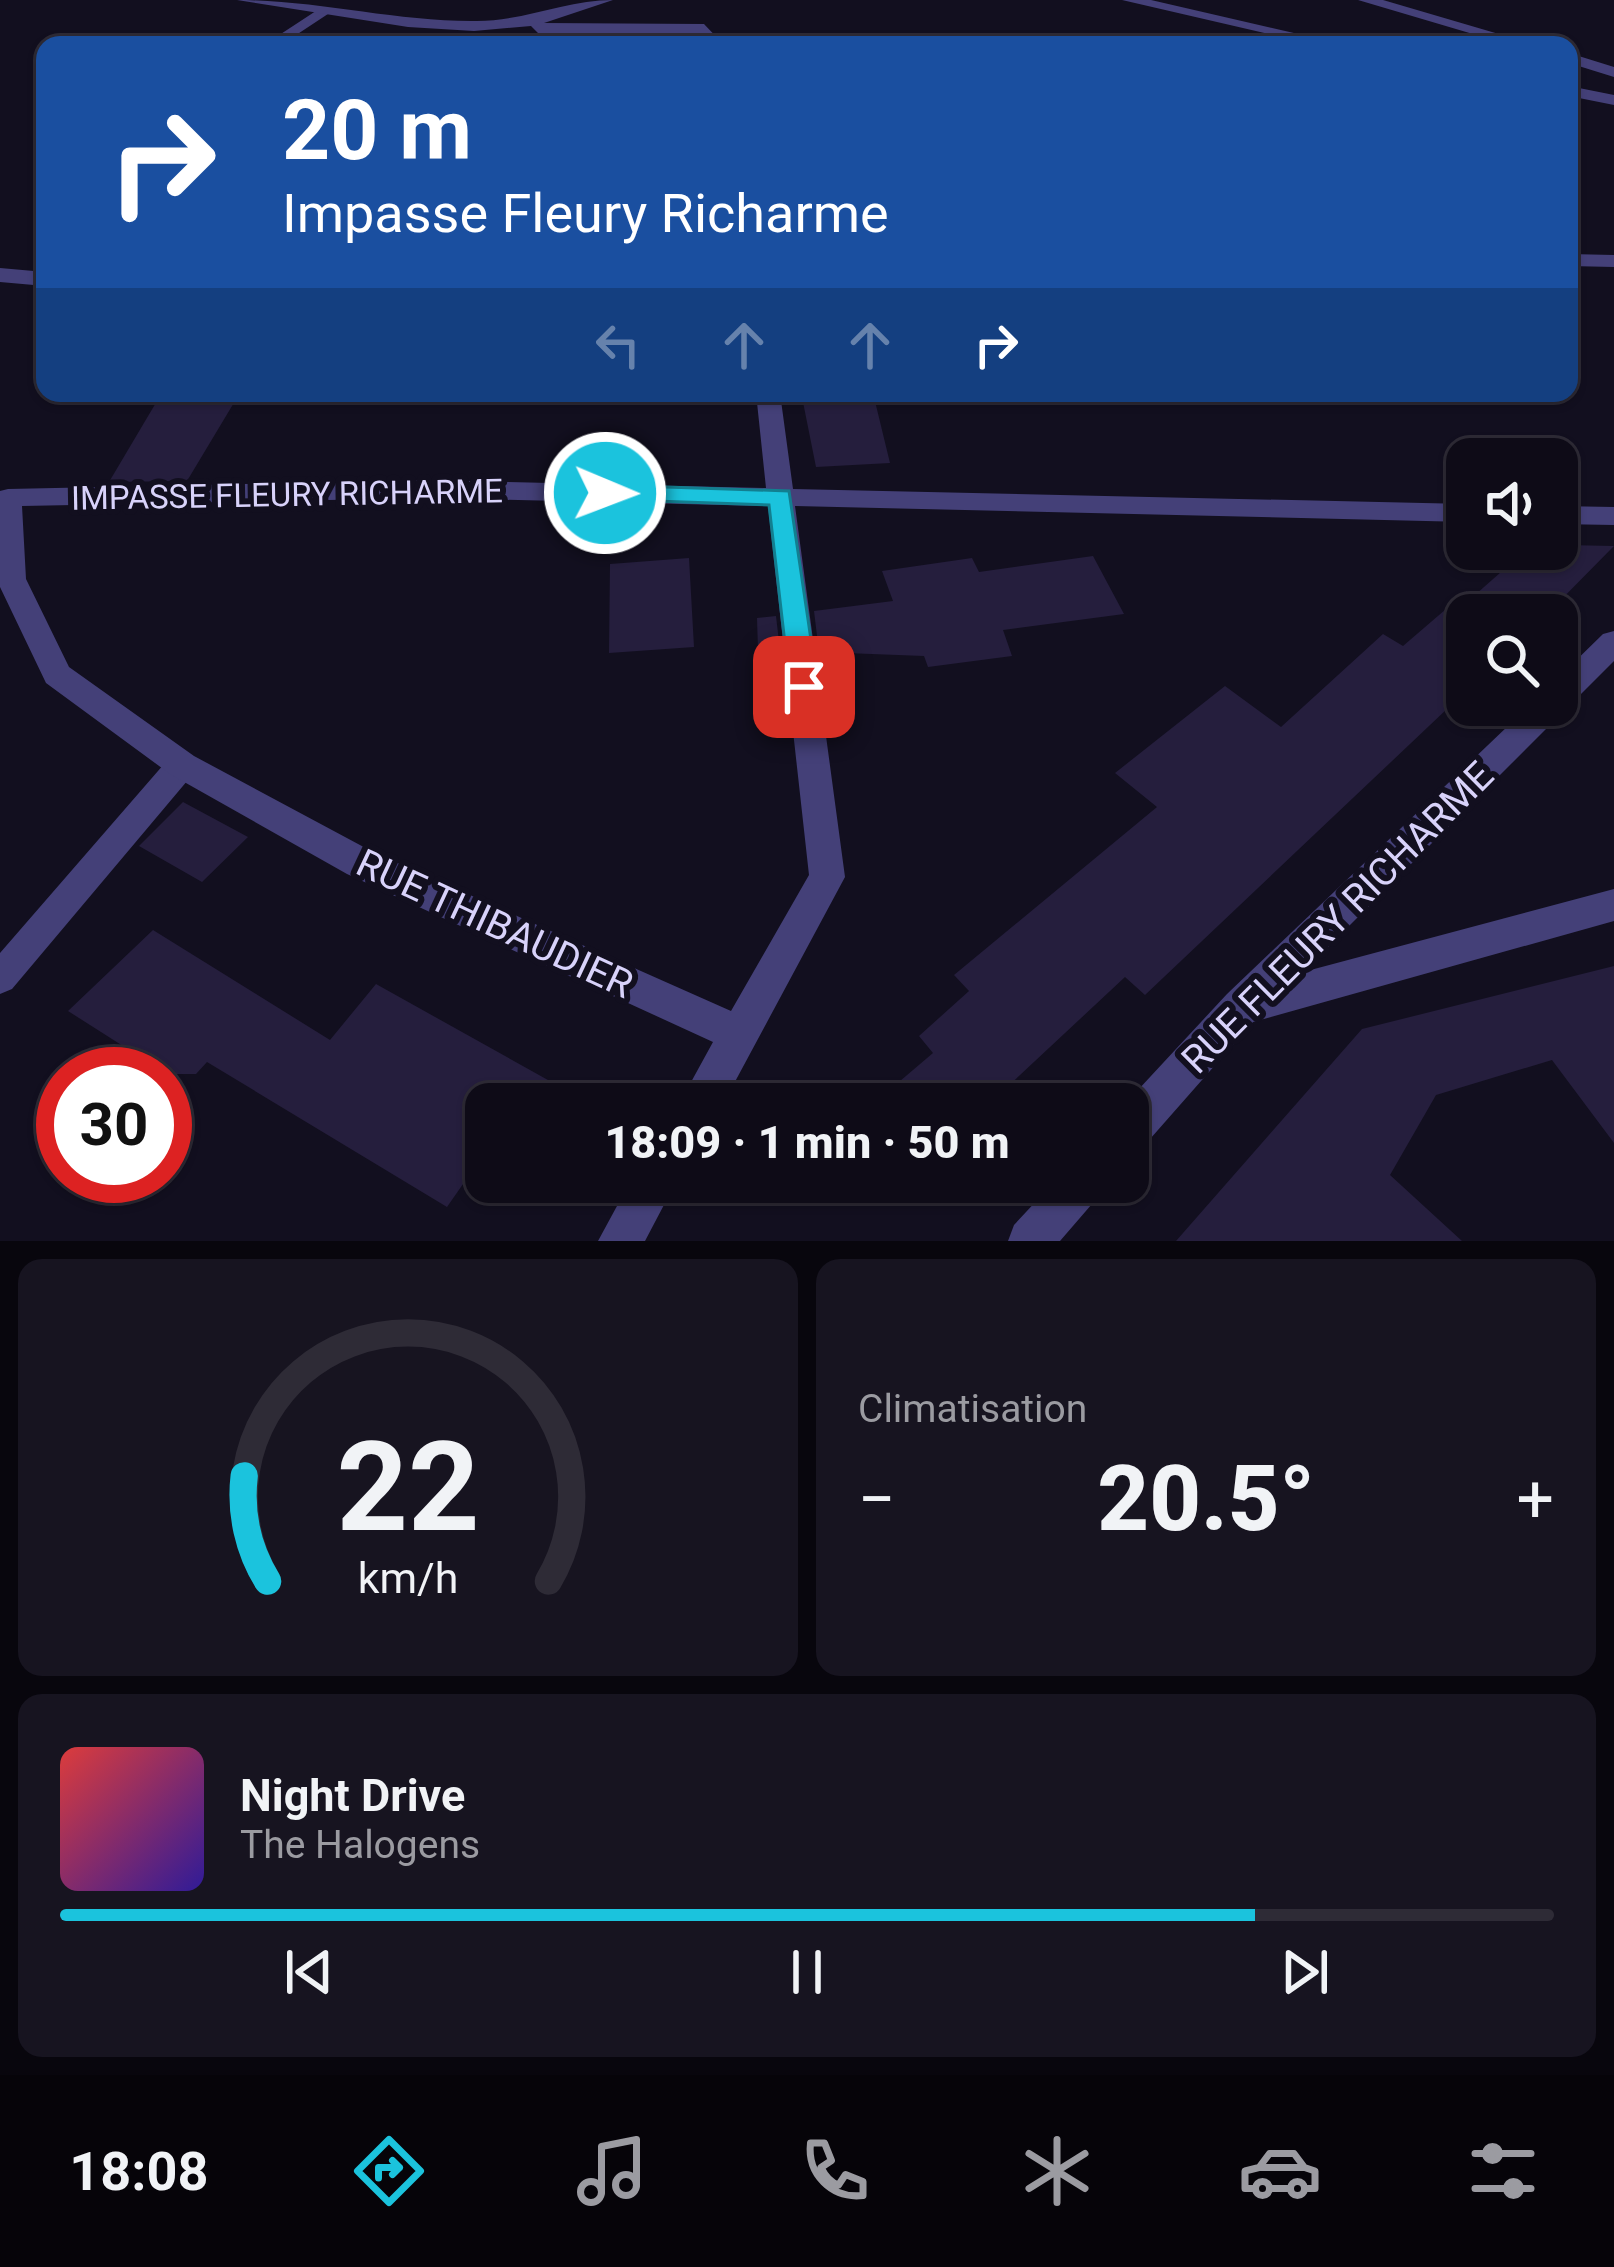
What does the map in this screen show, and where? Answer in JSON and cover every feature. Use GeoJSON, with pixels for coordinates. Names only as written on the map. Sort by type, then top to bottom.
{"type":"FeatureCollection","features":[{"type":"Feature","properties":{"kind":"street"},"geometry":{"type":"LineString","coordinates":[[245,0],[450,25],[574,32],[704,29],[709,36]]}},
{"type":"Feature","properties":{"kind":"street"},"geometry":{"type":"LineString","coordinates":[[507,25],[561,15],[605,0]]}},
{"type":"Feature","properties":{"kind":"street"},"geometry":{"type":"LineString","coordinates":[[1130,0],[1296,36]]}},
{"type":"Feature","properties":{"kind":"street"},"geometry":{"type":"LineString","coordinates":[[1366,0],[1496,36]]}},
{"type":"Feature","properties":{"kind":"street"},"geometry":{"type":"LineString","coordinates":[[1578,61],[1614,72]]}},
{"type":"Feature","properties":{"kind":"street"},"geometry":{"type":"LineString","coordinates":[[1578,94],[1614,100]]}},
{"type":"Feature","properties":{"kind":"street"},"geometry":{"type":"LineString","coordinates":[[1578,260],[1614,262]]}},
{"type":"Feature","properties":{"kind":"street"},"geometry":{"type":"LineString","coordinates":[[0,275],[36,278]]}},
{"type":"Feature","properties":{"kind":"street"},"geometry":{"type":"LineString","coordinates":[[712,1083],[827,877],[768,402]]}},
{"type":"Feature","properties":{"kind":"street","name":"IMPASSE FLEURY RICHARME"},"geometry":{"type":"LineString","coordinates":[[8,498],[430,489],[1446,513]]}},
{"type":"Feature","properties":{"kind":"street","name":"RUE THIBAUDIER"},"geometry":{"type":"LineString","coordinates":[[8,498],[10,579],[57,675],[182,765],[360,863],[740,1034]]}},
{"type":"Feature","properties":{"kind":"street"},"geometry":{"type":"LineString","coordinates":[[1578,515],[1614,516]]}},
{"type":"Feature","properties":{"kind":"street"},"geometry":{"type":"LineString","coordinates":[[1578,677],[1614,642]]}},
{"type":"Feature","properties":{"kind":"street","name":"RUE FLEURY RICHARME"},"geometry":{"type":"LineString","coordinates":[[1149,1109],[1241,1007],[1529,726]]}},
{"type":"Feature","properties":{"kind":"street"},"geometry":{"type":"LineString","coordinates":[[1241,1007],[1614,905]]}},
{"type":"Feature","properties":{"kind":"street"},"geometry":{"type":"LineString","coordinates":[[620,1241],[642,1203]]}},
{"type":"Feature","properties":{"kind":"street"},"geometry":{"type":"LineString","coordinates":[[1030,1241],[1064,1203]]}},
{"type":"Feature","properties":{"kind":"lane"},"geometry":{"type":"LineString","coordinates":[[286,36],[327,10]]}},
{"type":"Feature","properties":{"kind":"lane"},"geometry":{"type":"LineString","coordinates":[[0,978],[182,765]]}},
{"type":"Feature","properties":{"kind":"building"},"geometry":{"type":"Polygon","coordinates":[[[156,402],[234,402],[187,481],[109,482],[156,402]]]}},
{"type":"Feature","properties":{"kind":"building"},"geometry":{"type":"Polygon","coordinates":[[[803,402],[875,402],[890,463],[816,467],[803,402]]]}},
{"type":"Feature","properties":{"kind":"building"},"geometry":{"type":"Polygon","coordinates":[[[1578,545],[1614,546],[1567,594],[1476,594],[1503,570],[1578,570],[1578,545]]]}},
{"type":"Feature","properties":{"kind":"building"},"geometry":{"type":"Polygon","coordinates":[[[1093,556],[1124,614],[1003,630],[1012,656],[928,667],[924,656],[819,652],[814,611],[893,601],[882,571],[972,558],[979,572],[1093,556]]]}},
{"type":"Feature","properties":{"kind":"building"},"geometry":{"type":"Polygon","coordinates":[[[689,558],[694,647],[609,653],[610,564],[689,558]]]}},
{"type":"Feature","properties":{"kind":"building"},"geometry":{"type":"Polygon","coordinates":[[[1446,609],[1446,710],[1145,995],[1125,977],[1011,1083],[898,1083],[933,1053],[919,1036],[969,991],[954,975],[1157,807],[1115,773],[1225,686],[1281,727],[1383,634],[1403,646],[1446,609]]]}},
{"type":"Feature","properties":{"kind":"building"},"geometry":{"type":"Polygon","coordinates":[[[776,616],[780,650],[758,650],[757,618],[776,616]]]}},
{"type":"Feature","properties":{"kind":"building"},"geometry":{"type":"Polygon","coordinates":[[[183,802],[248,837],[202,882],[139,846],[183,802]]]}},
{"type":"Feature","properties":{"kind":"building"},"geometry":{"type":"Polygon","coordinates":[[[153,930],[330,1040],[376,984],[553,1083],[465,1083],[465,1181],[447,1207],[207,1062],[192,1074],[192,1047],[125,1047],[68,1011],[153,930]]]}},
{"type":"Feature","properties":{"kind":"building"},"geometry":{"type":"Polygon","coordinates":[[[1614,966],[1614,1143],[1552,1060],[1436,1095],[1390,1175],[1462,1241],[1176,1241],[1362,1029],[1614,966]]]}},
{"type":"Feature","properties":{"kind":"route"},"geometry":{"type":"LineString","coordinates":[[605,493],[781,497],[804,687]]}}]}
